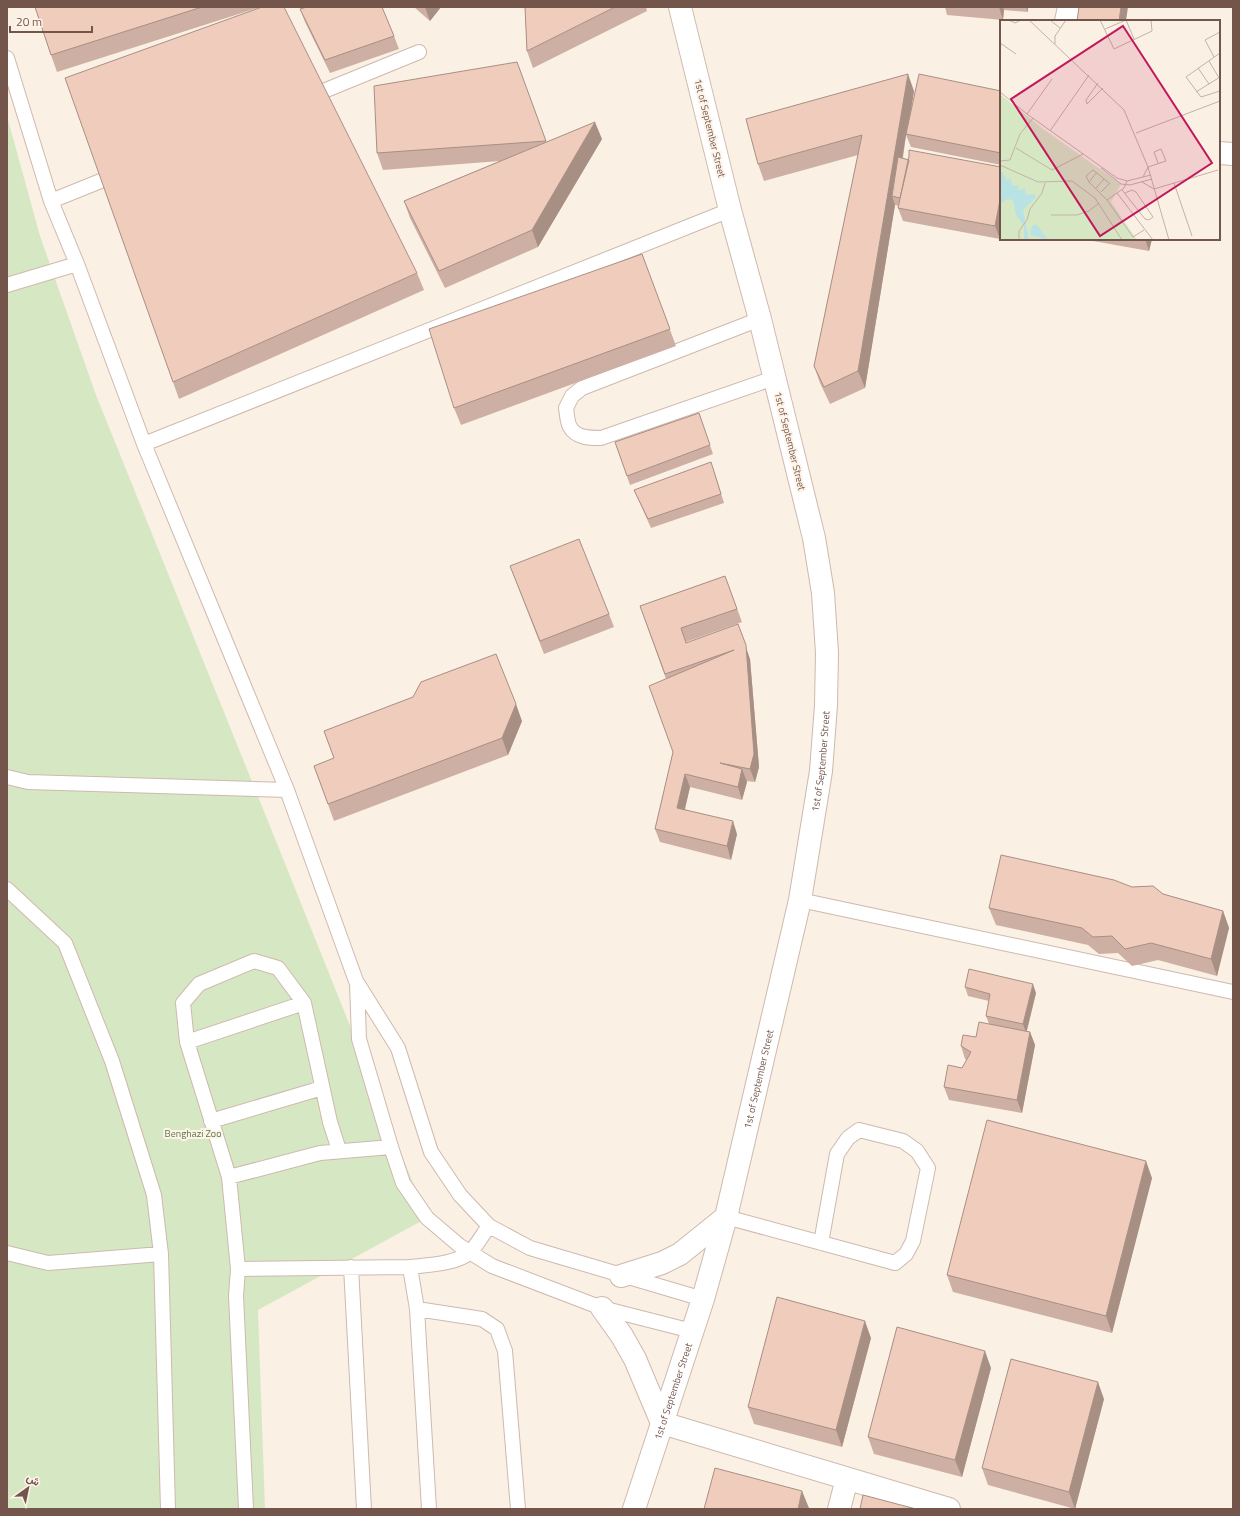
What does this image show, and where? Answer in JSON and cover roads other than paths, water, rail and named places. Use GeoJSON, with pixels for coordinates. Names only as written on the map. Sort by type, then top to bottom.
{"type":"FeatureCollection","features":[{"type":"Feature","properties":{"kind":"street","name":"1st of September Street"},"geometry":{"type":"LineString","coordinates":[[634,1509],[703,1299],[726,1217],[800,900],[821,771],[826,705],[827,653],[823,593],[814,538],[760,318],[730,210],[680,7]]}},
{"type":"Feature","properties":{"kind":"street"},"geometry":{"type":"LineString","coordinates":[[1066,20],[1069,7]]}},
{"type":"Feature","properties":{"kind":"street"},"geometry":{"type":"LineString","coordinates":[[1220,153],[1233,154]]}},
{"type":"Feature","properties":{"kind":"street"},"geometry":{"type":"LineString","coordinates":[[621,1276],[662,1262],[680,1254],[726,1217]]}},
{"type":"Feature","properties":{"kind":"street"},"geometry":{"type":"LineString","coordinates":[[602,1308],[622,1336],[635,1359],[662,1423],[949,1509]]}},
{"type":"Feature","properties":{"kind":"street"},"geometry":{"type":"LineString","coordinates":[[839,1509],[847,1479]]}},
{"type":"Feature","properties":{"kind":"lane"},"geometry":{"type":"LineString","coordinates":[[294,103],[420,52]]}},
{"type":"Feature","properties":{"kind":"lane"},"geometry":{"type":"LineString","coordinates":[[7,58],[51,201],[77,264],[144,444],[287,790],[356,981],[398,1048],[431,1152],[460,1195],[489,1226],[530,1248],[703,1299]]}},
{"type":"Feature","properties":{"kind":"lane"},"geometry":{"type":"LineString","coordinates":[[51,201],[132,168]]}},
{"type":"Feature","properties":{"kind":"lane"},"geometry":{"type":"LineString","coordinates":[[144,444],[730,210]]}},
{"type":"Feature","properties":{"kind":"lane"},"geometry":{"type":"LineString","coordinates":[[7,285],[77,264]]}},
{"type":"Feature","properties":{"kind":"lane"},"geometry":{"type":"LineString","coordinates":[[760,318],[582,388],[572,396],[566,408],[569,427],[587,438],[601,438],[774,378]]}},
{"type":"Feature","properties":{"kind":"lane"},"geometry":{"type":"LineString","coordinates":[[7,777],[28,782],[287,790]]}},
{"type":"Feature","properties":{"kind":"lane"},"geometry":{"type":"LineString","coordinates":[[7,889],[65,943],[112,1061],[154,1195],[161,1254],[168,1509]]}},
{"type":"Feature","properties":{"kind":"lane"},"geometry":{"type":"LineString","coordinates":[[800,900],[1233,992]]}},
{"type":"Feature","properties":{"kind":"lane"},"geometry":{"type":"LineString","coordinates":[[246,1509],[236,1296],[238,1269],[229,1177],[187,1042],[183,1003],[199,984],[254,961],[278,968],[304,1003],[330,1122],[339,1150]]}},
{"type":"Feature","properties":{"kind":"lane"},"geometry":{"type":"LineString","coordinates":[[356,981],[359,1039],[391,1147],[404,1183],[427,1218],[460,1246],[492,1266],[602,1308],[692,1331]]}},
{"type":"Feature","properties":{"kind":"lane"},"geometry":{"type":"LineString","coordinates":[[187,1042],[304,1003]]}},
{"type":"Feature","properties":{"kind":"lane"},"geometry":{"type":"LineString","coordinates":[[211,1121],[322,1088]]}},
{"type":"Feature","properties":{"kind":"lane"},"geometry":{"type":"LineString","coordinates":[[726,1217],[895,1263],[906,1254],[913,1241],[928,1168],[918,1151],[902,1140],[859,1130],[848,1138],[837,1154],[821,1242]]}},
{"type":"Feature","properties":{"kind":"lane"},"geometry":{"type":"LineString","coordinates":[[229,1177],[320,1153],[339,1150],[391,1147]]}},
{"type":"Feature","properties":{"kind":"lane"},"geometry":{"type":"LineString","coordinates":[[238,1269],[410,1267],[436,1264],[457,1259],[470,1252],[489,1226]]}},
{"type":"Feature","properties":{"kind":"lane"},"geometry":{"type":"LineString","coordinates":[[7,1253],[48,1263],[161,1254]]}},
{"type":"Feature","properties":{"kind":"lane"},"geometry":{"type":"LineString","coordinates":[[351,1267],[364,1509]]}},
{"type":"Feature","properties":{"kind":"lane"},"geometry":{"type":"LineString","coordinates":[[410,1267],[417,1309],[429,1509]]}},
{"type":"Feature","properties":{"kind":"lane"},"geometry":{"type":"LineString","coordinates":[[417,1309],[482,1319],[497,1329],[505,1351],[518,1509]]}},
{"type":"Feature","properties":{"kind":"park label","name":"Benghazi Zoo"},"geometry":{"type":"Point","coordinates":[193,1133]}}]}
